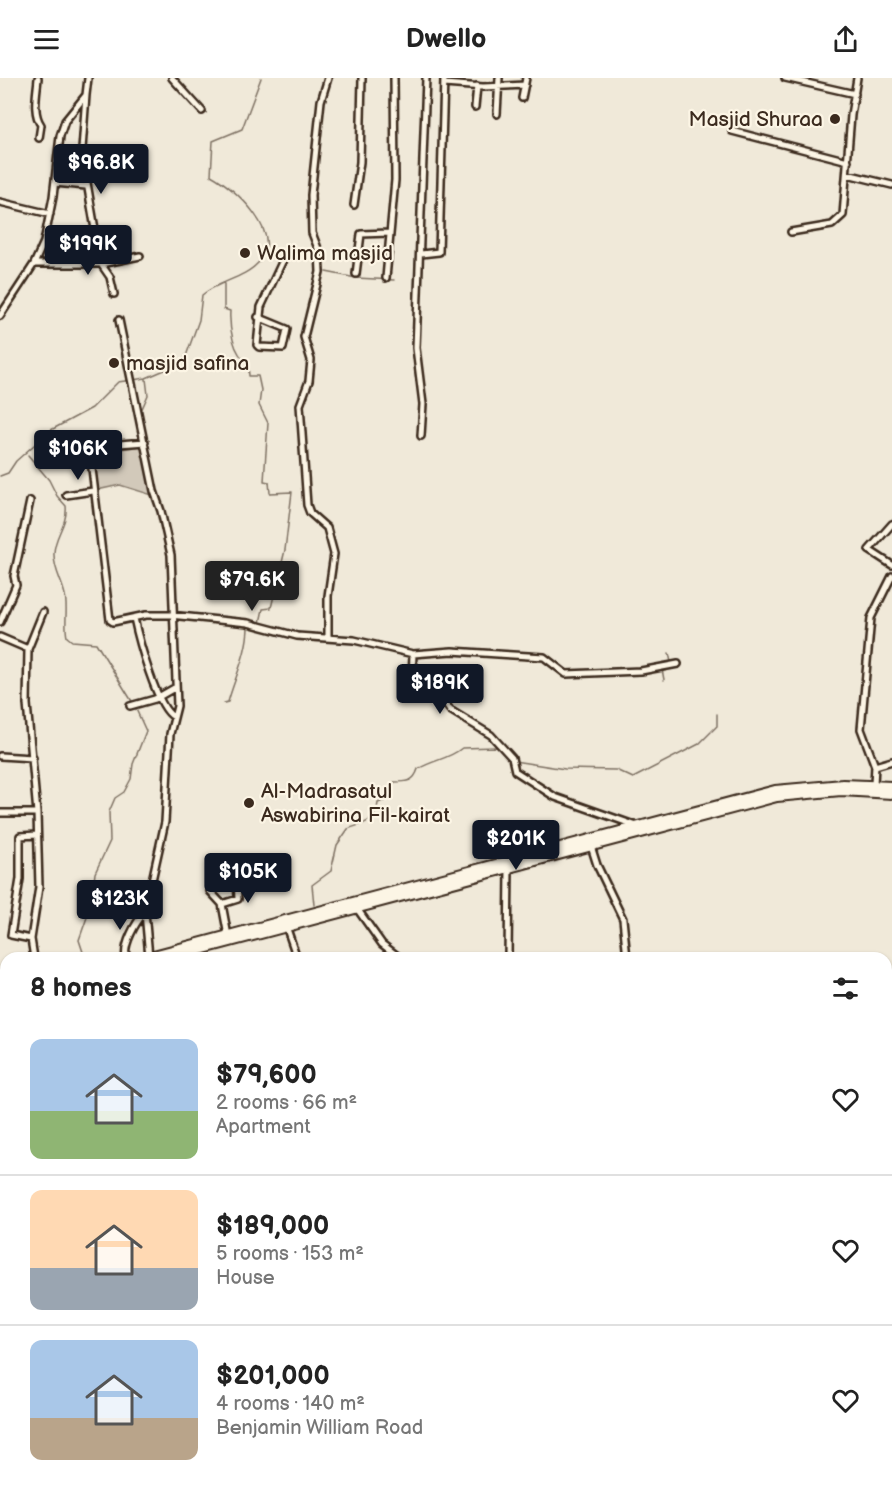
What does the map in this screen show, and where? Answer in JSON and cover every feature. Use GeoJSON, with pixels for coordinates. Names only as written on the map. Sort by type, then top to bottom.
{"type":"FeatureCollection","features":[{"type":"Feature","properties":{"kind":"main road"},"geometry":{"type":"LineString","coordinates":[[168,952],[228,936],[358,909],[509,867],[637,826],[775,790],[874,784],[892,786]]}},
{"type":"Feature","properties":{"kind":"main road"},"geometry":{"type":"LineString","coordinates":[[191,952],[590,842],[777,797],[841,791],[892,794]]}},
{"type":"Feature","properties":{"kind":"street"},"geometry":{"type":"LineString","coordinates":[[38,78],[36,98],[37,119],[41,125],[39,138]]}},
{"type":"Feature","properties":{"kind":"street"},"geometry":{"type":"LineString","coordinates":[[79,78],[88,79],[81,163],[85,171],[86,186],[93,209],[101,264],[110,277],[114,294]]}},
{"type":"Feature","properties":{"kind":"street"},"geometry":{"type":"LineString","coordinates":[[172,78],[202,111]]}},
{"type":"Feature","properties":{"kind":"street"},"geometry":{"type":"LineString","coordinates":[[328,78],[321,101],[311,195],[312,233],[319,251],[320,272],[304,338],[311,360],[309,381],[300,405],[307,505],[310,513],[327,528],[334,554],[328,596],[328,637]]}},
{"type":"Feature","properties":{"kind":"street"},"geometry":{"type":"LineString","coordinates":[[354,205],[360,162],[362,78]]}},
{"type":"Feature","properties":{"kind":"street"},"geometry":{"type":"LineString","coordinates":[[386,278],[395,180],[394,78]]}},
{"type":"Feature","properties":{"kind":"street"},"geometry":{"type":"LineString","coordinates":[[421,436],[423,404],[416,348],[426,78]]}},
{"type":"Feature","properties":{"kind":"street"},"geometry":{"type":"LineString","coordinates":[[497,114],[499,78]]}},
{"type":"Feature","properties":{"kind":"street"},"geometry":{"type":"LineString","coordinates":[[522,98],[526,78]]}},
{"type":"Feature","properties":{"kind":"street"},"geometry":{"type":"LineString","coordinates":[[785,78],[855,94]]}},
{"type":"Feature","properties":{"kind":"street"},"geometry":{"type":"LineString","coordinates":[[791,232],[837,222],[843,215],[857,78]]}},
{"type":"Feature","properties":{"kind":"street"},"geometry":{"type":"LineString","coordinates":[[421,254],[440,252],[444,81],[477,86],[525,85]]}},
{"type":"Feature","properties":{"kind":"street"},"geometry":{"type":"LineString","coordinates":[[475,107],[477,86]]}},
{"type":"Feature","properties":{"kind":"street"},"geometry":{"type":"LineString","coordinates":[[0,316],[34,264],[44,242],[56,183],[60,136],[65,121],[86,95]]}},
{"type":"Feature","properties":{"kind":"street"},"geometry":{"type":"LineString","coordinates":[[732,131],[848,160]]}},
{"type":"Feature","properties":{"kind":"street"},"geometry":{"type":"LineString","coordinates":[[847,174],[892,185]]}},
{"type":"Feature","properties":{"kind":"street"},"geometry":{"type":"LineString","coordinates":[[56,183],[86,186]]}},
{"type":"Feature","properties":{"kind":"street"},"geometry":{"type":"LineString","coordinates":[[0,202],[50,214]]}},
{"type":"Feature","properties":{"kind":"street"},"geometry":{"type":"LineString","coordinates":[[356,274],[361,234],[389,233]]}},
{"type":"Feature","properties":{"kind":"street"},"geometry":{"type":"LineString","coordinates":[[34,264],[101,264],[140,256]]}},
{"type":"Feature","properties":{"kind":"street"},"geometry":{"type":"LineString","coordinates":[[258,317],[287,329],[283,348],[258,346],[258,317],[270,284],[283,260]]}},
{"type":"Feature","properties":{"kind":"street"},"geometry":{"type":"LineString","coordinates":[[119,320],[154,491],[171,555],[177,706],[169,743],[165,822],[145,912],[145,952]]}},
{"type":"Feature","properties":{"kind":"street"},"geometry":{"type":"LineString","coordinates":[[145,442],[93,446],[90,452],[110,620],[146,615],[173,615],[248,623],[297,636],[328,637],[383,645],[413,654],[427,655],[452,651],[543,657],[566,674],[641,671],[678,664]]}},
{"type":"Feature","properties":{"kind":"street"},"geometry":{"type":"LineString","coordinates":[[66,495],[93,491]]}},
{"type":"Feature","properties":{"kind":"street"},"geometry":{"type":"LineString","coordinates":[[0,622],[16,585],[14,576],[30,501]]}},
{"type":"Feature","properties":{"kind":"street"},"geometry":{"type":"LineString","coordinates":[[892,524],[869,548],[892,565]]}},
{"type":"Feature","properties":{"kind":"street"},"geometry":{"type":"LineString","coordinates":[[874,784],[875,766],[861,729],[872,618],[892,576]]}},
{"type":"Feature","properties":{"kind":"street"},"geometry":{"type":"LineString","coordinates":[[33,952],[31,939],[39,887],[37,813],[27,704],[28,649],[43,612]]}},
{"type":"Feature","properties":{"kind":"street"},"geometry":{"type":"LineString","coordinates":[[134,618],[143,655],[163,707],[174,717]]}},
{"type":"Feature","properties":{"kind":"street"},"geometry":{"type":"LineString","coordinates":[[0,637],[28,649]]}},
{"type":"Feature","properties":{"kind":"street"},"geometry":{"type":"LineString","coordinates":[[413,654],[412,679],[417,687],[427,695],[444,700],[450,710],[479,726],[512,760],[515,771],[544,788],[548,793],[637,826]]}},
{"type":"Feature","properties":{"kind":"street"},"geometry":{"type":"LineString","coordinates":[[130,706],[160,696],[176,687]]}},
{"type":"Feature","properties":{"kind":"street"},"geometry":{"type":"LineString","coordinates":[[0,756],[33,758]]}},
{"type":"Feature","properties":{"kind":"street"},"geometry":{"type":"LineString","coordinates":[[875,766],[892,761]]}},
{"type":"Feature","properties":{"kind":"street"},"geometry":{"type":"LineString","coordinates":[[0,813],[37,813]]}},
{"type":"Feature","properties":{"kind":"street"},"geometry":{"type":"LineString","coordinates":[[31,939],[11,935],[20,879],[20,837],[38,835]]}},
{"type":"Feature","properties":{"kind":"street"},"geometry":{"type":"LineString","coordinates":[[590,842],[597,865],[623,919],[626,952]]}},
{"type":"Feature","properties":{"kind":"street"},"geometry":{"type":"LineString","coordinates":[[507,952],[509,867]]}},
{"type":"Feature","properties":{"kind":"street"},"geometry":{"type":"LineString","coordinates":[[222,904],[238,899],[237,877]]}},
{"type":"Feature","properties":{"kind":"street"},"geometry":{"type":"LineString","coordinates":[[210,891],[222,904],[228,936]]}},
{"type":"Feature","properties":{"kind":"street"},"geometry":{"type":"LineString","coordinates":[[358,909],[382,944],[392,952]]}},
{"type":"Feature","properties":{"kind":"street"},"geometry":{"type":"LineString","coordinates":[[126,952],[126,945],[138,920],[145,912]]}},
{"type":"Feature","properties":{"kind":"street"},"geometry":{"type":"LineString","coordinates":[[286,925],[295,952]]}},
{"type":"Feature","properties":{"kind":"shaded area"},"geometry":{"type":"Polygon","coordinates":[[[143,446],[152,495],[120,485],[97,490],[95,452],[143,446]]]}},
{"type":"Feature","properties":{"kind":"waterway"},"geometry":{"type":"LineString","coordinates":[[0,476],[8,473],[16,461],[51,430],[92,408],[118,382],[146,378],[181,363],[186,356],[199,320],[202,295],[253,268],[259,262],[265,251],[266,238],[262,226],[244,201],[211,175],[213,141],[242,129],[261,78]]}},
{"type":"Feature","properties":{"kind":"waterway"},"geometry":{"type":"LineString","coordinates":[[326,272],[356,278],[394,280]]}},
{"type":"Feature","properties":{"kind":"waterway"},"geometry":{"type":"LineString","coordinates":[[224,284],[224,309],[230,311],[230,325],[235,347],[248,363],[249,376],[258,376],[261,390],[259,405],[268,423],[264,481],[269,482],[270,493],[292,492],[285,550],[271,608],[263,609],[260,623]]}},
{"type":"Feature","properties":{"kind":"waterway"},"geometry":{"type":"LineString","coordinates":[[145,435],[141,411],[148,395],[146,379]]}},
{"type":"Feature","properties":{"kind":"waterway"},"geometry":{"type":"LineString","coordinates":[[28,455],[49,480],[57,496],[66,506],[65,519],[56,542],[54,555],[55,566],[65,595],[67,637],[72,641],[96,643],[133,703]]}},
{"type":"Feature","properties":{"kind":"waterway"},"geometry":{"type":"LineString","coordinates":[[224,703],[228,702],[241,664],[248,626]]}},
{"type":"Feature","properties":{"kind":"waterway"},"geometry":{"type":"LineString","coordinates":[[669,653],[671,662]]}},
{"type":"Feature","properties":{"kind":"waterway"},"geometry":{"type":"LineString","coordinates":[[662,669],[664,680]]}},
{"type":"Feature","properties":{"kind":"waterway"},"geometry":{"type":"LineString","coordinates":[[83,952],[79,940],[91,906],[95,873],[110,841],[109,812],[115,798],[124,792],[131,779],[133,764],[146,731],[135,707]]}},
{"type":"Feature","properties":{"kind":"waterway"},"geometry":{"type":"LineString","coordinates":[[514,761],[565,769],[616,770],[633,778],[699,744],[717,726],[717,714]]}},
{"type":"Feature","properties":{"kind":"waterway"},"geometry":{"type":"LineString","coordinates":[[314,905],[312,885],[331,871],[337,845],[348,829],[364,823],[375,815],[378,803],[388,799],[394,782],[409,780],[414,777],[418,769],[452,755],[462,748],[496,747],[504,753]]}},
{"type":"Feature","properties":{"kind":"place","name":"Masjid Shuraa"},"geometry":{"type":"Point","coordinates":[835,119]}},
{"type":"Feature","properties":{"kind":"place","name":"Walima masjid"},"geometry":{"type":"Point","coordinates":[245,253]}},
{"type":"Feature","properties":{"kind":"place","name":"masjid safina"},"geometry":{"type":"Point","coordinates":[114,363]}},
{"type":"Feature","properties":{"kind":"place","name":"Al-Madrasatul Aswabirina Fil-kairat"},"geometry":{"type":"Point","coordinates":[249,803]}}]}
